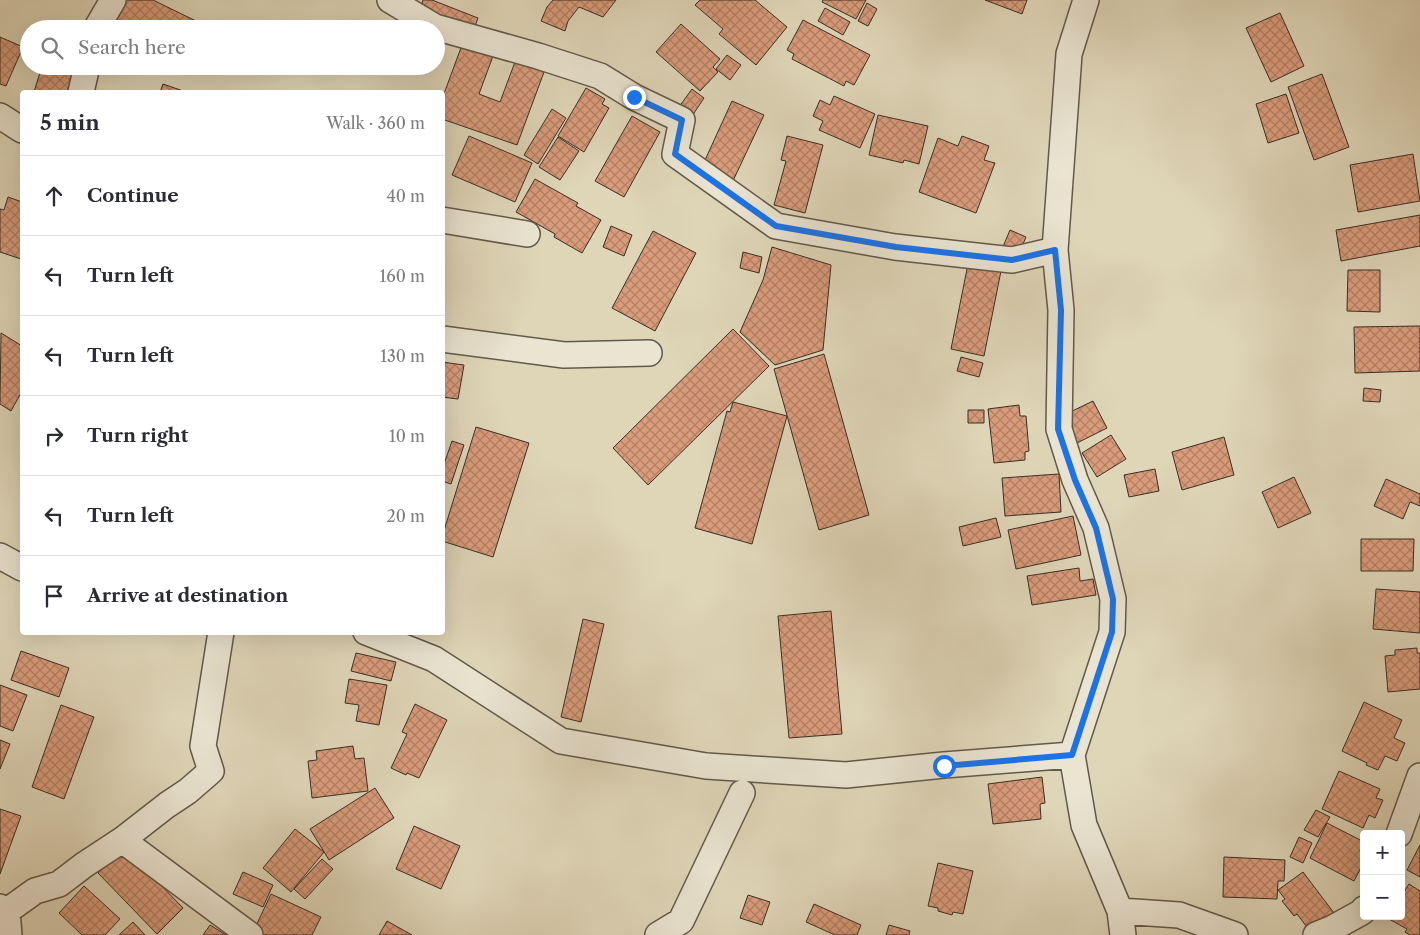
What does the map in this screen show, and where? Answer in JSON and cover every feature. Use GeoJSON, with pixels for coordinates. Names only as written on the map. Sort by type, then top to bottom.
{"type":"FeatureCollection","features":[{"type":"Feature","properties":{"kind":"street"},"geometry":{"type":"LineString","coordinates":[[101,20],[113,0]]}},
{"type":"Feature","properties":{"kind":"street"},"geometry":{"type":"LineString","coordinates":[[390,0],[423,20]]}},
{"type":"Feature","properties":{"kind":"street"},"geometry":{"type":"LineString","coordinates":[[1086,0],[1070,54],[1055,250],[1061,310],[1058,429],[1075,480],[1096,528],[1113,599],[1112,632],[1072,755],[1084,825],[1120,911],[1123,935]]}},
{"type":"Feature","properties":{"kind":"street"},"geometry":{"type":"LineString","coordinates":[[445,30],[538,56],[600,76],[634,97],[682,120],[675,154],[776,226],[896,247],[1012,260],[1055,250]]}},
{"type":"Feature","properties":{"kind":"street"},"geometry":{"type":"LineString","coordinates":[[81,90],[85,75]]}},
{"type":"Feature","properties":{"kind":"street"},"geometry":{"type":"LineString","coordinates":[[0,116],[20,129]]}},
{"type":"Feature","properties":{"kind":"street"},"geometry":{"type":"LineString","coordinates":[[445,220],[527,234]]}},
{"type":"Feature","properties":{"kind":"street"},"geometry":{"type":"LineString","coordinates":[[445,339],[564,354],[649,353]]}},
{"type":"Feature","properties":{"kind":"street"},"geometry":{"type":"LineString","coordinates":[[0,556],[20,567]]}},
{"type":"Feature","properties":{"kind":"street"},"geometry":{"type":"LineString","coordinates":[[5,917],[35,891],[60,884],[188,791],[211,771],[203,746],[221,635]]}},
{"type":"Feature","properties":{"kind":"street"},"geometry":{"type":"LineString","coordinates":[[374,635],[434,659],[561,741],[706,766],[846,775],[1072,755]]}},
{"type":"Feature","properties":{"kind":"street"},"geometry":{"type":"LineString","coordinates":[[1400,830],[1420,776]]}},
{"type":"Feature","properties":{"kind":"street"},"geometry":{"type":"LineString","coordinates":[[658,935],[681,921],[742,793]]}},
{"type":"Feature","properties":{"kind":"street"},"geometry":{"type":"LineString","coordinates":[[122,840],[250,935]]}},
{"type":"Feature","properties":{"kind":"street"},"geometry":{"type":"LineString","coordinates":[[1120,911],[1179,915],[1235,935]]}},
{"type":"Feature","properties":{"kind":"street"},"geometry":{"type":"LineString","coordinates":[[1316,935],[1360,913]]}},
{"type":"Feature","properties":{"kind":"building"},"geometry":{"type":"Polygon","coordinates":[[[126,0],[153,0],[194,20],[116,20],[126,0]]]}},
{"type":"Feature","properties":{"kind":"building"},"geometry":{"type":"Polygon","coordinates":[[[423,0],[432,0],[478,18],[472,34],[445,24],[445,20],[436,20],[418,13],[423,0]]]}},
{"type":"Feature","properties":{"kind":"building"},"geometry":{"type":"Polygon","coordinates":[[[553,0],[616,0],[603,17],[579,7],[568,21],[565,31],[541,21],[547,7],[553,0]]]}},
{"type":"Feature","properties":{"kind":"building"},"geometry":{"type":"Polygon","coordinates":[[[700,0],[755,0],[787,27],[756,65],[719,34],[723,29],[695,5],[700,0]]]}},
{"type":"Feature","properties":{"kind":"building"},"geometry":{"type":"Polygon","coordinates":[[[823,0],[866,0],[856,19],[822,2],[823,0]]]}},
{"type":"Feature","properties":{"kind":"building"},"geometry":{"type":"Polygon","coordinates":[[[985,0],[1027,0],[1022,14],[985,0]]]}},
{"type":"Feature","properties":{"kind":"building"},"geometry":{"type":"Polygon","coordinates":[[[867,3],[877,9],[868,26],[858,21],[867,3]]]}},
{"type":"Feature","properties":{"kind":"building"},"geometry":{"type":"Polygon","coordinates":[[[825,8],[850,22],[843,35],[818,21],[825,8]]]}},
{"type":"Feature","properties":{"kind":"building"},"geometry":{"type":"Polygon","coordinates":[[[1280,13],[1304,66],[1271,82],[1246,28],[1280,13]]]}},
{"type":"Feature","properties":{"kind":"building"},"geometry":{"type":"Polygon","coordinates":[[[803,20],[870,55],[854,85],[846,81],[844,86],[792,59],[794,54],[787,50],[803,20]]]}},
{"type":"Feature","properties":{"kind":"building"},"geometry":{"type":"Polygon","coordinates":[[[681,24],[720,59],[713,67],[718,72],[700,91],[656,52],[681,24]]]}},
{"type":"Feature","properties":{"kind":"building"},"geometry":{"type":"Polygon","coordinates":[[[0,37],[20,46],[20,54],[6,86],[0,84],[0,37]]]}},
{"type":"Feature","properties":{"kind":"building"},"geometry":{"type":"Polygon","coordinates":[[[462,45],[493,56],[479,94],[500,102],[515,62],[544,72],[517,145],[445,120],[445,91],[462,45]]]}},
{"type":"Feature","properties":{"kind":"building"},"geometry":{"type":"Polygon","coordinates":[[[727,55],[741,65],[730,80],[716,69],[727,55]]]}},
{"type":"Feature","properties":{"kind":"building"},"geometry":{"type":"Polygon","coordinates":[[[1322,74],[1349,147],[1314,160],[1288,87],[1322,74]]]}},
{"type":"Feature","properties":{"kind":"building"},"geometry":{"type":"Polygon","coordinates":[[[39,75],[76,75],[72,90],[35,90],[39,75]]]}},
{"type":"Feature","properties":{"kind":"building"},"geometry":{"type":"Polygon","coordinates":[[[163,84],[180,90],[161,90],[163,84]]]}},
{"type":"Feature","properties":{"kind":"building"},"geometry":{"type":"Polygon","coordinates":[[[586,88],[605,99],[602,104],[609,108],[584,152],[558,136],[586,88]]]}},
{"type":"Feature","properties":{"kind":"building"},"geometry":{"type":"Polygon","coordinates":[[[692,89],[704,98],[692,116],[679,107],[692,89]]]}},
{"type":"Feature","properties":{"kind":"building"},"geometry":{"type":"Polygon","coordinates":[[[1286,94],[1299,133],[1268,143],[1256,104],[1286,94]]]}},
{"type":"Feature","properties":{"kind":"building"},"geometry":{"type":"Polygon","coordinates":[[[834,96],[875,114],[860,148],[819,130],[823,121],[813,116],[820,100],[830,105],[834,96]]]}},
{"type":"Feature","properties":{"kind":"building"},"geometry":{"type":"Polygon","coordinates":[[[732,101],[764,115],[731,185],[700,171],[732,101]]]}},
{"type":"Feature","properties":{"kind":"building"},"geometry":{"type":"Polygon","coordinates":[[[552,109],[566,118],[538,164],[524,155],[552,109]]]}},
{"type":"Feature","properties":{"kind":"building"},"geometry":{"type":"Polygon","coordinates":[[[878,115],[928,126],[919,164],[904,160],[903,163],[869,155],[878,115]]]}},
{"type":"Feature","properties":{"kind":"building"},"geometry":{"type":"Polygon","coordinates":[[[632,116],[660,132],[624,197],[595,181],[632,116]]]}},
{"type":"Feature","properties":{"kind":"building"},"geometry":{"type":"Polygon","coordinates":[[[469,136],[532,163],[515,202],[452,175],[469,136]]]}},
{"type":"Feature","properties":{"kind":"building"},"geometry":{"type":"Polygon","coordinates":[[[787,136],[823,145],[805,213],[774,205],[786,161],[781,160],[787,136]]]}},
{"type":"Feature","properties":{"kind":"building"},"geometry":{"type":"Polygon","coordinates":[[[962,136],[989,146],[984,160],[995,163],[976,213],[919,192],[938,138],[958,146],[962,136]]]}},
{"type":"Feature","properties":{"kind":"building"},"geometry":{"type":"Polygon","coordinates":[[[558,137],[579,151],[560,180],[539,167],[558,137]]]}},
{"type":"Feature","properties":{"kind":"building"},"geometry":{"type":"Polygon","coordinates":[[[1413,154],[1420,201],[1358,212],[1350,165],[1413,154]]]}},
{"type":"Feature","properties":{"kind":"building"},"geometry":{"type":"Polygon","coordinates":[[[535,179],[578,203],[576,206],[601,220],[582,253],[554,237],[555,234],[516,212],[535,179]]]}},
{"type":"Feature","properties":{"kind":"building"},"geometry":{"type":"Polygon","coordinates":[[[8,197],[20,201],[20,259],[0,252],[0,209],[4,210],[8,197]]]}},
{"type":"Feature","properties":{"kind":"building"},"geometry":{"type":"Polygon","coordinates":[[[1420,215],[1420,246],[1341,261],[1336,230],[1420,215]]]}},
{"type":"Feature","properties":{"kind":"building"},"geometry":{"type":"Polygon","coordinates":[[[611,226],[632,235],[624,256],[603,247],[611,226]]]}},
{"type":"Feature","properties":{"kind":"building"},"geometry":{"type":"Polygon","coordinates":[[[1010,230],[1026,237],[1018,256],[1002,249],[1010,230]]]}},
{"type":"Feature","properties":{"kind":"building"},"geometry":{"type":"Polygon","coordinates":[[[653,231],[696,253],[655,331],[612,308],[653,231]]]}},
{"type":"Feature","properties":{"kind":"building"},"geometry":{"type":"Polygon","coordinates":[[[772,247],[831,265],[823,350],[775,365],[740,332],[763,280],[772,247]]]}},
{"type":"Feature","properties":{"kind":"building"},"geometry":{"type":"Polygon","coordinates":[[[743,252],[762,257],[759,273],[740,268],[743,252]]]}},
{"type":"Feature","properties":{"kind":"building"},"geometry":{"type":"Polygon","coordinates":[[[968,264],[1001,271],[984,356],[951,349],[968,264]]]}},
{"type":"Feature","properties":{"kind":"building"},"geometry":{"type":"Polygon","coordinates":[[[1348,270],[1380,270],[1380,312],[1347,311],[1348,270]]]}},
{"type":"Feature","properties":{"kind":"building"},"geometry":{"type":"Polygon","coordinates":[[[1420,326],[1420,371],[1355,373],[1354,327],[1420,326]]]}},
{"type":"Feature","properties":{"kind":"building"},"geometry":{"type":"Polygon","coordinates":[[[733,329],[769,366],[648,485],[613,448],[733,329]]]}},
{"type":"Feature","properties":{"kind":"building"},"geometry":{"type":"Polygon","coordinates":[[[1,333],[20,345],[20,395],[11,411],[0,404],[1,333]]]}},
{"type":"Feature","properties":{"kind":"building"},"geometry":{"type":"Polygon","coordinates":[[[824,354],[869,515],[819,530],[774,369],[824,354]]]}},
{"type":"Feature","properties":{"kind":"building"},"geometry":{"type":"Polygon","coordinates":[[[961,357],[983,363],[979,377],[957,371],[961,357]]]}},
{"type":"Feature","properties":{"kind":"building"},"geometry":{"type":"Polygon","coordinates":[[[445,362],[464,365],[458,399],[445,397],[445,362]]]}},
{"type":"Feature","properties":{"kind":"building"},"geometry":{"type":"Polygon","coordinates":[[[1364,388],[1381,390],[1380,402],[1363,401],[1364,388]]]}},
{"type":"Feature","properties":{"kind":"building"},"geometry":{"type":"Polygon","coordinates":[[[1093,401],[1107,428],[1077,443],[1064,415],[1093,401]]]}},
{"type":"Feature","properties":{"kind":"building"},"geometry":{"type":"Polygon","coordinates":[[[733,402],[787,416],[752,544],[695,528],[727,411],[730,412],[733,402]]]}},
{"type":"Feature","properties":{"kind":"building"},"geometry":{"type":"Polygon","coordinates":[[[1019,405],[1020,416],[1026,416],[1029,451],[1025,452],[1025,460],[994,463],[988,409],[1019,405]]]}},
{"type":"Feature","properties":{"kind":"building"},"geometry":{"type":"Polygon","coordinates":[[[968,410],[984,410],[984,423],[968,423],[968,410]]]}},
{"type":"Feature","properties":{"kind":"building"},"geometry":{"type":"Polygon","coordinates":[[[476,427],[529,443],[493,557],[445,542],[445,527],[476,427]]]}},
{"type":"Feature","properties":{"kind":"building"},"geometry":{"type":"Polygon","coordinates":[[[1111,435],[1126,459],[1097,477],[1082,453],[1111,435]]]}},
{"type":"Feature","properties":{"kind":"building"},"geometry":{"type":"Polygon","coordinates":[[[1224,437],[1234,475],[1182,490],[1172,452],[1224,437]]]}},
{"type":"Feature","properties":{"kind":"building"},"geometry":{"type":"Polygon","coordinates":[[[452,441],[464,445],[451,484],[445,482],[445,461],[452,441]]]}},
{"type":"Feature","properties":{"kind":"building"},"geometry":{"type":"Polygon","coordinates":[[[1155,469],[1159,491],[1129,497],[1124,475],[1155,469]]]}},
{"type":"Feature","properties":{"kind":"building"},"geometry":{"type":"Polygon","coordinates":[[[1059,474],[1061,512],[1005,516],[1002,478],[1059,474]]]}},
{"type":"Feature","properties":{"kind":"building"},"geometry":{"type":"Polygon","coordinates":[[[1294,477],[1311,513],[1278,528],[1262,492],[1294,477]]]}},
{"type":"Feature","properties":{"kind":"building"},"geometry":{"type":"Polygon","coordinates":[[[1386,479],[1420,494],[1420,506],[1410,502],[1403,519],[1374,506],[1386,479]]]}},
{"type":"Feature","properties":{"kind":"building"},"geometry":{"type":"Polygon","coordinates":[[[1073,516],[1081,555],[1016,569],[1008,530],[1073,516]]]}},
{"type":"Feature","properties":{"kind":"building"},"geometry":{"type":"Polygon","coordinates":[[[996,518],[1001,537],[963,546],[959,527],[996,518]]]}},
{"type":"Feature","properties":{"kind":"building"},"geometry":{"type":"Polygon","coordinates":[[[1361,539],[1414,539],[1413,571],[1361,571],[1361,539]]]}},
{"type":"Feature","properties":{"kind":"building"},"geometry":{"type":"Polygon","coordinates":[[[1079,568],[1080,581],[1093,579],[1096,595],[1032,605],[1027,576],[1079,568]]]}},
{"type":"Feature","properties":{"kind":"building"},"geometry":{"type":"Polygon","coordinates":[[[1376,589],[1420,592],[1420,633],[1373,629],[1376,589]]]}},
{"type":"Feature","properties":{"kind":"building"},"geometry":{"type":"Polygon","coordinates":[[[831,611],[842,734],[789,738],[778,616],[831,611]]]}},
{"type":"Feature","properties":{"kind":"building"},"geometry":{"type":"Polygon","coordinates":[[[583,619],[604,624],[581,722],[561,717],[583,619]]]}},
{"type":"Feature","properties":{"kind":"building"},"geometry":{"type":"Polygon","coordinates":[[[1417,648],[1417,653],[1420,653],[1420,689],[1388,692],[1385,656],[1395,655],[1395,650],[1417,648]]]}},
{"type":"Feature","properties":{"kind":"building"},"geometry":{"type":"Polygon","coordinates":[[[21,651],[69,668],[59,697],[11,680],[21,651]]]}},
{"type":"Feature","properties":{"kind":"building"},"geometry":{"type":"Polygon","coordinates":[[[356,653],[396,662],[391,681],[351,671],[356,653]]]}},
{"type":"Feature","properties":{"kind":"building"},"geometry":{"type":"Polygon","coordinates":[[[349,679],[387,685],[379,725],[356,721],[359,705],[345,703],[349,679]]]}},
{"type":"Feature","properties":{"kind":"building"},"geometry":{"type":"Polygon","coordinates":[[[0,685],[27,695],[13,731],[0,726],[0,685]]]}},
{"type":"Feature","properties":{"kind":"building"},"geometry":{"type":"Polygon","coordinates":[[[1364,702],[1402,720],[1394,738],[1405,743],[1397,761],[1385,756],[1378,770],[1342,751],[1364,702]]]}},
{"type":"Feature","properties":{"kind":"building"},"geometry":{"type":"Polygon","coordinates":[[[415,704],[447,720],[419,778],[407,773],[406,775],[391,768],[407,734],[402,732],[415,704]]]}},
{"type":"Feature","properties":{"kind":"building"},"geometry":{"type":"Polygon","coordinates":[[[61,705],[94,717],[64,799],[32,787],[61,705]]]}},
{"type":"Feature","properties":{"kind":"building"},"geometry":{"type":"Polygon","coordinates":[[[0,740],[10,744],[0,769],[0,740]]]}},
{"type":"Feature","properties":{"kind":"building"},"geometry":{"type":"Polygon","coordinates":[[[353,746],[355,759],[364,758],[368,791],[312,798],[308,761],[317,760],[316,751],[353,746]]]}},
{"type":"Feature","properties":{"kind":"building"},"geometry":{"type":"Polygon","coordinates":[[[1339,771],[1380,789],[1376,798],[1383,800],[1375,818],[1369,815],[1363,828],[1322,809],[1339,771]]]}},
{"type":"Feature","properties":{"kind":"building"},"geometry":{"type":"Polygon","coordinates":[[[1042,777],[1045,803],[1040,804],[1041,819],[993,824],[988,784],[1042,777]]]}},
{"type":"Feature","properties":{"kind":"building"},"geometry":{"type":"Polygon","coordinates":[[[375,788],[394,818],[329,860],[310,829],[375,788]]]}},
{"type":"Feature","properties":{"kind":"building"},"geometry":{"type":"Polygon","coordinates":[[[0,809],[21,816],[0,874],[0,809]]]}},
{"type":"Feature","properties":{"kind":"building"},"geometry":{"type":"Polygon","coordinates":[[[1316,810],[1330,817],[1318,837],[1304,830],[1316,810]]]}},
{"type":"Feature","properties":{"kind":"building"},"geometry":{"type":"Polygon","coordinates":[[[1327,823],[1360,840],[1360,870],[1354,881],[1310,858],[1327,823]]]}},
{"type":"Feature","properties":{"kind":"building"},"geometry":{"type":"Polygon","coordinates":[[[414,826],[460,846],[441,889],[396,869],[414,826]]]}},
{"type":"Feature","properties":{"kind":"building"},"geometry":{"type":"Polygon","coordinates":[[[295,829],[324,852],[291,892],[263,868],[295,829]]]}},
{"type":"Feature","properties":{"kind":"building"},"geometry":{"type":"Polygon","coordinates":[[[1299,837],[1312,843],[1303,863],[1290,857],[1299,837]]]}},
{"type":"Feature","properties":{"kind":"building"},"geometry":{"type":"Polygon","coordinates":[[[1420,845],[1420,877],[1407,870],[1420,845]]]}},
{"type":"Feature","properties":{"kind":"building"},"geometry":{"type":"Polygon","coordinates":[[[125,848],[183,908],[157,934],[98,873],[125,848]]]}},
{"type":"Feature","properties":{"kind":"building"},"geometry":{"type":"Polygon","coordinates":[[[1224,857],[1285,860],[1284,881],[1278,881],[1277,899],[1223,897],[1224,857]]]}},
{"type":"Feature","properties":{"kind":"building"},"geometry":{"type":"Polygon","coordinates":[[[322,859],[333,869],[305,899],[294,889],[322,859]]]}},
{"type":"Feature","properties":{"kind":"building"},"geometry":{"type":"Polygon","coordinates":[[[938,863],[973,871],[963,914],[953,912],[952,915],[938,911],[938,908],[928,906],[938,863]]]}},
{"type":"Feature","properties":{"kind":"building"},"geometry":{"type":"Polygon","coordinates":[[[243,872],[273,885],[263,907],[233,894],[243,872]]]}},
{"type":"Feature","properties":{"kind":"building"},"geometry":{"type":"Polygon","coordinates":[[[1303,872],[1334,913],[1310,931],[1297,914],[1294,916],[1282,901],[1285,899],[1278,890],[1303,872]]]}},
{"type":"Feature","properties":{"kind":"building"},"geometry":{"type":"Polygon","coordinates":[[[1409,884],[1420,891],[1420,935],[1410,935],[1405,932],[1407,929],[1391,920],[1405,920],[1405,890],[1409,884]]]}},
{"type":"Feature","properties":{"kind":"building"},"geometry":{"type":"Polygon","coordinates":[[[84,886],[120,919],[105,935],[82,935],[59,913],[84,886]]]}},
{"type":"Feature","properties":{"kind":"building"},"geometry":{"type":"Polygon","coordinates":[[[271,894],[321,917],[312,935],[265,935],[254,930],[271,894]]]}},
{"type":"Feature","properties":{"kind":"building"},"geometry":{"type":"Polygon","coordinates":[[[748,895],[770,902],[762,925],[740,918],[748,895]]]}},
{"type":"Feature","properties":{"kind":"building"},"geometry":{"type":"Polygon","coordinates":[[[814,904],[861,925],[857,935],[835,935],[806,922],[814,904]]]}},
{"type":"Feature","properties":{"kind":"building"},"geometry":{"type":"Polygon","coordinates":[[[387,921],[412,935],[379,935],[387,921]]]}},
{"type":"Feature","properties":{"kind":"building"},"geometry":{"type":"Polygon","coordinates":[[[133,922],[145,935],[119,935],[133,922]]]}},
{"type":"Feature","properties":{"kind":"building"},"geometry":{"type":"Polygon","coordinates":[[[210,925],[226,935],[203,935],[210,925]]]}},
{"type":"Feature","properties":{"kind":"building"},"geometry":{"type":"Polygon","coordinates":[[[889,925],[910,931],[909,935],[886,935],[889,925]]]}},
{"type":"Feature","properties":{"kind":"route"},"geometry":{"type":"LineString","coordinates":[[634,97],[682,120],[675,154],[776,226],[896,247],[1012,260],[1055,250],[1061,310],[1058,429],[1075,480],[1096,528],[1113,599],[1112,632],[1072,755],[944,766]]}}]}
